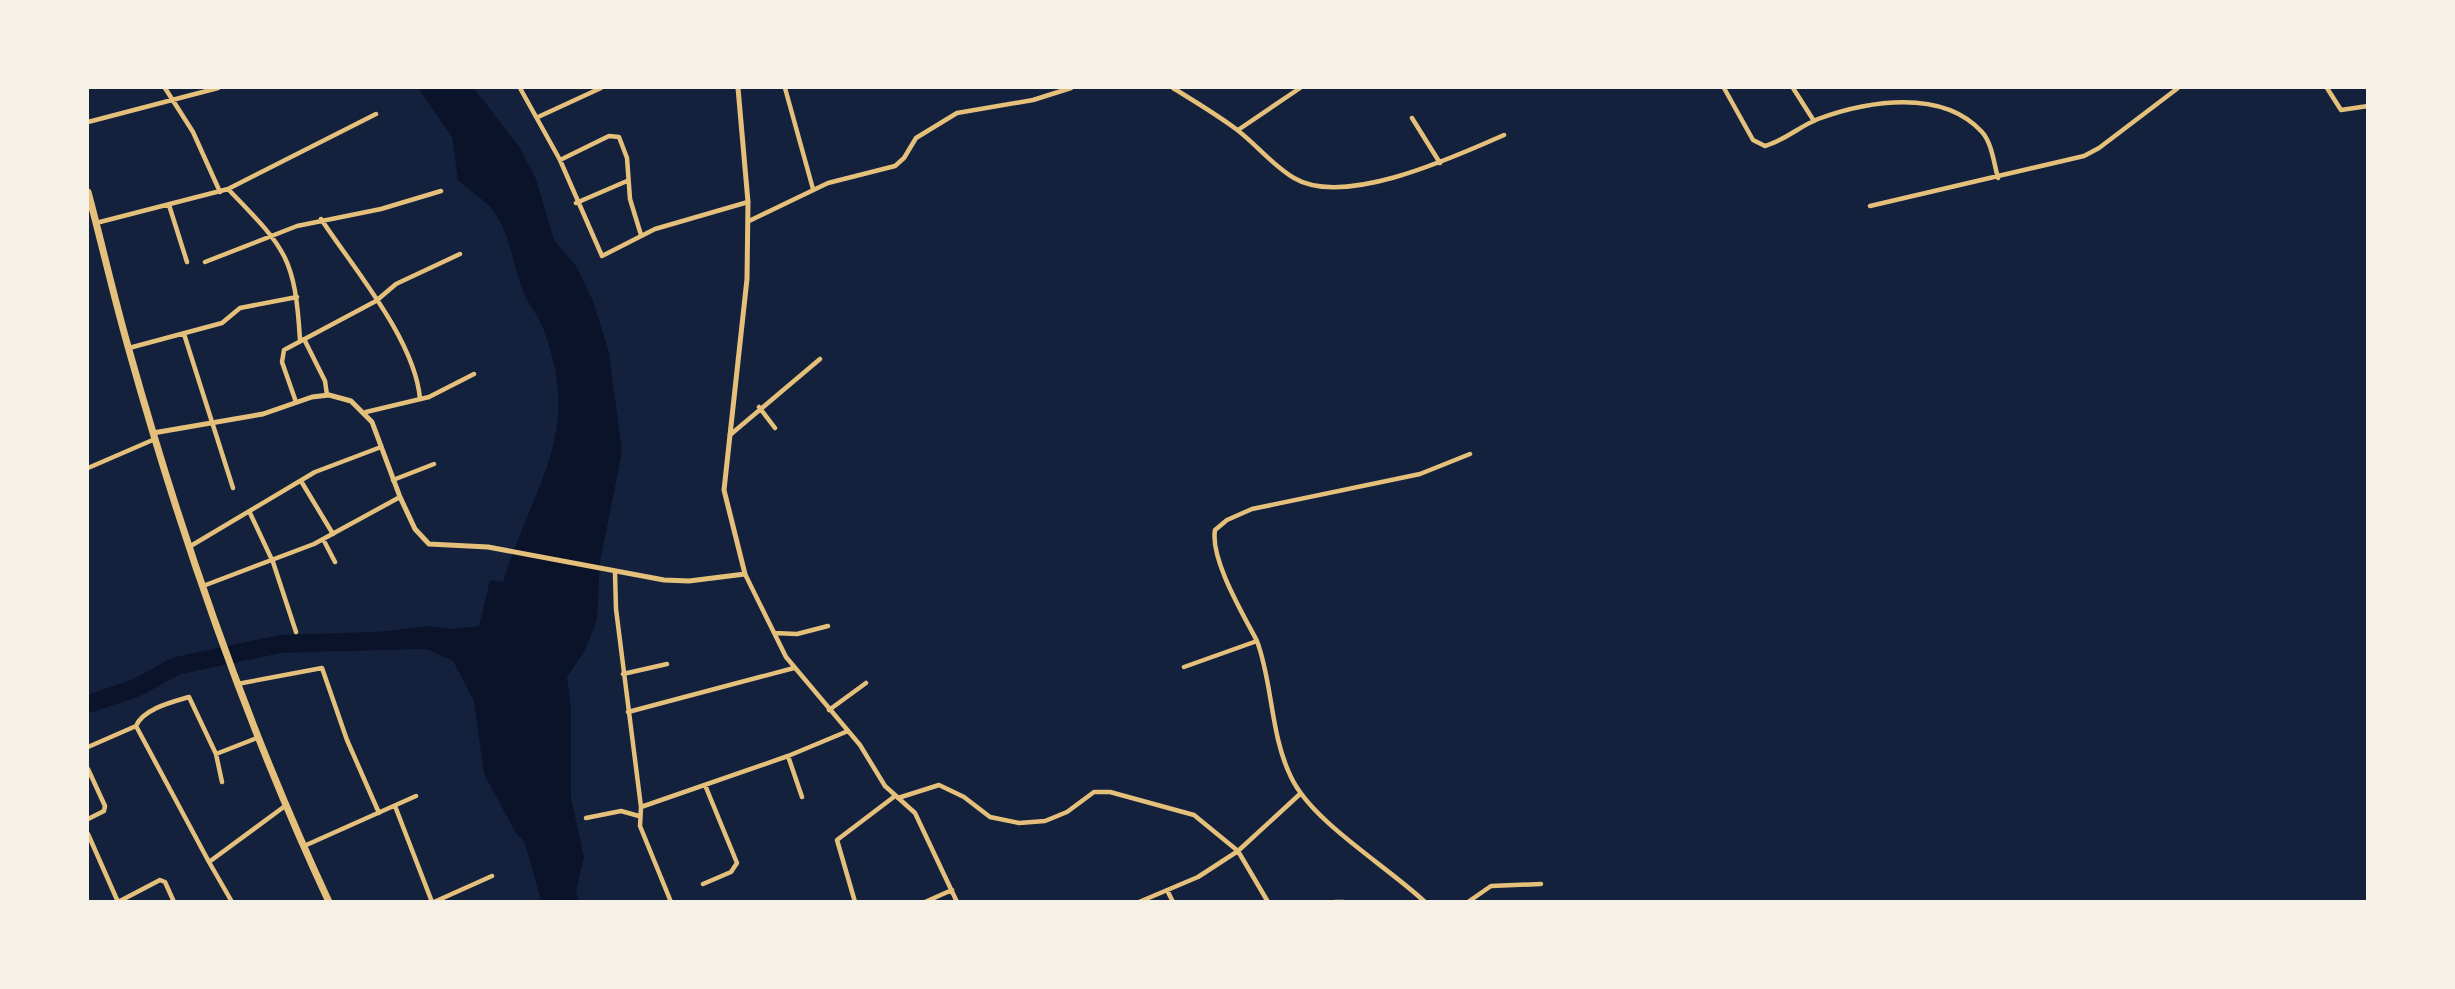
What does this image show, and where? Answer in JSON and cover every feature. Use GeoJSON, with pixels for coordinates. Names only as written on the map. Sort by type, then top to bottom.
{"type":"FeatureCollection","features":[{"type":"Feature","properties":{"kind":"main road"},"geometry":{"type":"LineString","coordinates":[[88,191],[128,348],[202,586],[257,738],[329,901]]}},
{"type":"Feature","properties":{"kind":"street"},"geometry":{"type":"LineString","coordinates":[[165,88],[193,132],[220,192]]}},
{"type":"Feature","properties":{"kind":"street"},"geometry":{"type":"LineString","coordinates":[[88,122],[218,88]]}},
{"type":"Feature","properties":{"kind":"street"},"geometry":{"type":"LineString","coordinates":[[520,88],[560,160],[576,203],[602,256],[641,234],[748,202]]}},
{"type":"Feature","properties":{"kind":"street"},"geometry":{"type":"LineString","coordinates":[[538,117],[601,88]]}},
{"type":"Feature","properties":{"kind":"street"},"geometry":{"type":"LineString","coordinates":[[738,88],[749,221],[745,304],[724,490],[745,574],[794,668],[848,731],[897,797],[915,813],[957,901]]}},
{"type":"Feature","properties":{"kind":"street"},"geometry":{"type":"LineString","coordinates":[[785,88],[813,189]]}},
{"type":"Feature","properties":{"kind":"street"},"geometry":{"type":"LineString","coordinates":[[749,221],[813,189],[895,166],[904,158],[916,138],[957,113],[1033,100],[1071,88]]}},
{"type":"Feature","properties":{"kind":"street"},"geometry":{"type":"LineString","coordinates":[[1173,88],[1238,130],[1296,179],[1332,188],[1366,184],[1440,163],[1504,135]]}},
{"type":"Feature","properties":{"kind":"street"},"geometry":{"type":"LineString","coordinates":[[1238,130],[1300,88]]}},
{"type":"Feature","properties":{"kind":"street"},"geometry":{"type":"LineString","coordinates":[[1724,88],[1734,108],[1759,144],[1772,144],[1814,121],[1849,108],[1907,100],[1958,115],[1984,133],[1998,178]]}},
{"type":"Feature","properties":{"kind":"street"},"geometry":{"type":"LineString","coordinates":[[1793,88],[1814,121]]}},
{"type":"Feature","properties":{"kind":"street"},"geometry":{"type":"LineString","coordinates":[[1870,206],[2084,156],[2099,148],[2178,88]]}},
{"type":"Feature","properties":{"kind":"street"},"geometry":{"type":"LineString","coordinates":[[2326,88],[2341,110],[2368,106]]}},
{"type":"Feature","properties":{"kind":"street"},"geometry":{"type":"LineString","coordinates":[[96,223],[228,189],[376,114]]}},
{"type":"Feature","properties":{"kind":"street"},"geometry":{"type":"LineString","coordinates":[[1412,118],[1440,163]]}},
{"type":"Feature","properties":{"kind":"street"},"geometry":{"type":"LineString","coordinates":[[560,160],[614,135],[624,144],[627,181],[641,234]]}},
{"type":"Feature","properties":{"kind":"street"},"geometry":{"type":"LineString","coordinates":[[576,203],[627,181]]}},
{"type":"Feature","properties":{"kind":"street"},"geometry":{"type":"LineString","coordinates":[[228,189],[273,236],[291,267],[298,297],[302,340],[325,382],[327,395]]}},
{"type":"Feature","properties":{"kind":"street"},"geometry":{"type":"LineString","coordinates":[[205,262],[321,219],[381,209],[442,191]]}},
{"type":"Feature","properties":{"kind":"street"},"geometry":{"type":"LineString","coordinates":[[169,205],[187,262]]}},
{"type":"Feature","properties":{"kind":"street"},"geometry":{"type":"LineString","coordinates":[[321,219],[411,361],[420,399]]}},
{"type":"Feature","properties":{"kind":"street"},"geometry":{"type":"LineString","coordinates":[[296,402],[281,357],[284,350],[376,302],[396,284],[460,254]]}},
{"type":"Feature","properties":{"kind":"street"},"geometry":{"type":"LineString","coordinates":[[128,348],[222,323],[240,309],[298,297]]}},
{"type":"Feature","properties":{"kind":"street"},"geometry":{"type":"LineString","coordinates":[[184,334],[233,488]]}},
{"type":"Feature","properties":{"kind":"street"},"geometry":{"type":"LineString","coordinates":[[729,435],[759,407],[820,359]]}},
{"type":"Feature","properties":{"kind":"street"},"geometry":{"type":"LineString","coordinates":[[366,412],[420,399],[474,373]]}},
{"type":"Feature","properties":{"kind":"street"},"geometry":{"type":"LineString","coordinates":[[88,468],[154,436],[263,414],[296,402],[327,395],[351,401],[366,412],[400,497],[415,528],[429,544],[488,547],[614,572],[676,581],[745,574]]}},
{"type":"Feature","properties":{"kind":"street"},"geometry":{"type":"LineString","coordinates":[[759,407],[775,428]]}},
{"type":"Feature","properties":{"kind":"street"},"geometry":{"type":"LineString","coordinates":[[190,547],[301,481],[335,464],[382,447]]}},
{"type":"Feature","properties":{"kind":"street"},"geometry":{"type":"LineString","coordinates":[[1425,901],[1361,851],[1300,794],[1290,775],[1272,718],[1264,659],[1227,579],[1214,539],[1215,530],[1227,520],[1252,509],[1420,474],[1470,454]]}},
{"type":"Feature","properties":{"kind":"street"},"geometry":{"type":"LineString","coordinates":[[393,480],[434,464]]}},
{"type":"Feature","properties":{"kind":"street"},"geometry":{"type":"LineString","coordinates":[[301,481],[333,534]]}},
{"type":"Feature","properties":{"kind":"street"},"geometry":{"type":"LineString","coordinates":[[202,586],[273,562],[333,534],[400,497]]}},
{"type":"Feature","properties":{"kind":"street"},"geometry":{"type":"LineString","coordinates":[[250,513],[273,562],[296,632]]}},
{"type":"Feature","properties":{"kind":"street"},"geometry":{"type":"LineString","coordinates":[[323,539],[335,562]]}},
{"type":"Feature","properties":{"kind":"street"},"geometry":{"type":"LineString","coordinates":[[614,572],[623,674],[641,807],[640,826],[671,901]]}},
{"type":"Feature","properties":{"kind":"street"},"geometry":{"type":"LineString","coordinates":[[774,633],[796,634],[828,626]]}},
{"type":"Feature","properties":{"kind":"street"},"geometry":{"type":"LineString","coordinates":[[1184,667],[1257,641]]}},
{"type":"Feature","properties":{"kind":"street"},"geometry":{"type":"LineString","coordinates":[[623,674],[667,664]]}},
{"type":"Feature","properties":{"kind":"street"},"geometry":{"type":"LineString","coordinates":[[236,684],[321,668],[346,740],[379,813]]}},
{"type":"Feature","properties":{"kind":"street"},"geometry":{"type":"LineString","coordinates":[[628,712],[794,668]]}},
{"type":"Feature","properties":{"kind":"street"},"geometry":{"type":"LineString","coordinates":[[829,709],[866,682]]}},
{"type":"Feature","properties":{"kind":"street"},"geometry":{"type":"LineString","coordinates":[[88,747],[136,726],[147,713],[191,698],[216,754],[222,782]]}},
{"type":"Feature","properties":{"kind":"street"},"geometry":{"type":"LineString","coordinates":[[136,726],[232,901]]}},
{"type":"Feature","properties":{"kind":"street"},"geometry":{"type":"LineString","coordinates":[[641,807],[788,756],[848,731]]}},
{"type":"Feature","properties":{"kind":"street"},"geometry":{"type":"LineString","coordinates":[[216,754],[257,738]]}},
{"type":"Feature","properties":{"kind":"street"},"geometry":{"type":"LineString","coordinates":[[788,756],[802,797]]}},
{"type":"Feature","properties":{"kind":"street"},"geometry":{"type":"LineString","coordinates":[[88,769],[105,806],[103,811],[88,819]]}},
{"type":"Feature","properties":{"kind":"street"},"geometry":{"type":"LineString","coordinates":[[703,884],[732,872],[737,863],[705,785]]}},
{"type":"Feature","properties":{"kind":"street"},"geometry":{"type":"LineString","coordinates":[[855,901],[837,840],[897,797],[939,785],[964,797],[990,817],[1019,823],[1045,821],[1067,813],[1094,792],[1110,792],[1194,815],[1238,851],[1268,901]]}},
{"type":"Feature","properties":{"kind":"street"},"geometry":{"type":"LineString","coordinates":[[1139,901],[1198,877],[1238,851],[1300,794]]}},
{"type":"Feature","properties":{"kind":"street"},"geometry":{"type":"LineString","coordinates":[[304,846],[416,796]]}},
{"type":"Feature","properties":{"kind":"street"},"geometry":{"type":"LineString","coordinates":[[209,862],[285,806]]}},
{"type":"Feature","properties":{"kind":"street"},"geometry":{"type":"LineString","coordinates":[[395,806],[433,901],[492,876]]}},
{"type":"Feature","properties":{"kind":"street"},"geometry":{"type":"LineString","coordinates":[[586,818],[621,811],[639,816]]}},
{"type":"Feature","properties":{"kind":"street"},"geometry":{"type":"LineString","coordinates":[[88,834],[118,901],[160,880],[165,882],[174,901]]}},
{"type":"Feature","properties":{"kind":"street"},"geometry":{"type":"LineString","coordinates":[[1468,901],[1491,887],[1541,884]]}},
{"type":"Feature","properties":{"kind":"street"},"geometry":{"type":"LineString","coordinates":[[925,901],[952,890]]}},
{"type":"Feature","properties":{"kind":"street"},"geometry":{"type":"LineString","coordinates":[[1167,890],[1173,901]]}},
{"type":"Feature","properties":{"kind":"street"},"geometry":{"type":"LineString","coordinates":[[1335,901],[1344,901]]}},
{"type":"Feature","properties":{"kind":"water"},"geometry":{"type":"Polygon","coordinates":[[[418,88],[474,88],[520,148],[536,179],[554,240],[576,266],[593,301],[609,352],[622,452],[600,562],[597,620],[585,650],[567,677],[571,708],[571,798],[584,857],[576,891],[579,901],[541,901],[525,843],[516,833],[484,774],[474,701],[453,661],[427,649],[342,651],[350,635],[429,626],[450,629],[479,626],[490,580],[503,582],[549,460],[556,431],[558,400],[554,366],[543,328],[519,281],[502,226],[490,207],[458,180],[452,137],[418,88]]]}},
{"type":"Feature","properties":{"kind":"waterway"},"geometry":{"type":"LineString","coordinates":[[88,704],[136,688],[176,666],[280,644],[371,641]]}}]}
